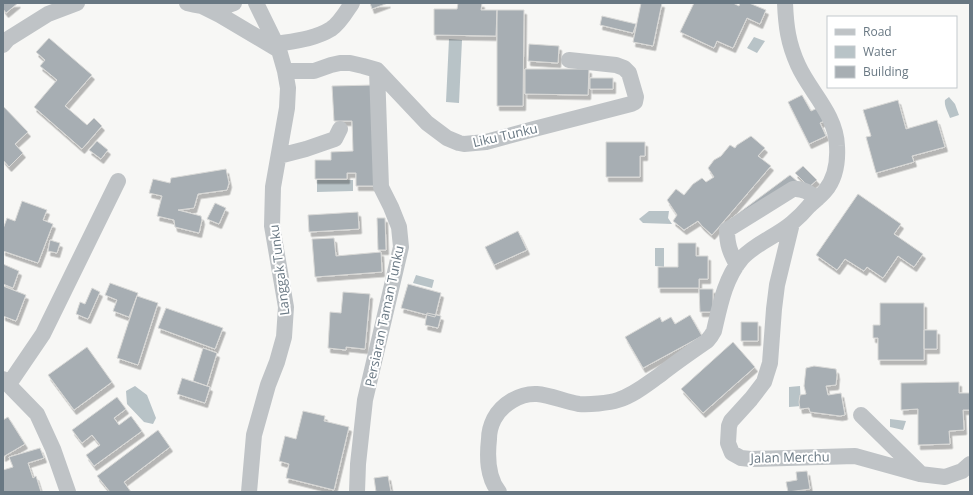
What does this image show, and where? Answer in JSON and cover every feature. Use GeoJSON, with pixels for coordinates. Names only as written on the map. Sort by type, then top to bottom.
{"type":"FeatureCollection","features":[{"type":"Feature","properties":{"kind":"street"},"geometry":{"type":"LineString","coordinates":[[3,45],[8,39],[48,14],[77,3]]}},
{"type":"Feature","properties":{"kind":"street"},"geometry":{"type":"LineString","coordinates":[[195,4],[224,6],[234,3]]}},
{"type":"Feature","properties":{"kind":"street","name":"Langgak Tunku"},"geometry":{"type":"LineString","coordinates":[[249,492],[254,435],[268,385],[277,362],[284,337],[286,307],[272,226],[273,187],[287,108],[288,88],[278,47],[256,3]]}},
{"type":"Feature","properties":{"kind":"street"},"geometry":{"type":"LineString","coordinates":[[195,4],[278,47],[310,38],[331,29],[342,19],[352,3]]}},
{"type":"Feature","properties":{"kind":"street"},"geometry":{"type":"LineString","coordinates":[[499,492],[490,475],[488,460],[489,433],[493,420],[508,403],[517,398],[536,394],[580,404],[600,403],[618,400],[636,392],[707,341],[714,331],[725,290],[737,265],[752,249],[792,223],[825,192],[836,167],[837,146],[835,134],[832,121],[798,66],[788,39],[785,3]]}},
{"type":"Feature","properties":{"kind":"street","name":"Liku Tunku"},"geometry":{"type":"LineString","coordinates":[[377,70],[427,123],[447,138],[464,144],[486,142],[635,102],[636,97],[629,73],[624,68],[616,65],[568,60]]}},
{"type":"Feature","properties":{"kind":"street"},"geometry":{"type":"LineString","coordinates":[[285,71],[314,71],[331,65],[350,63],[377,70]]}},
{"type":"Feature","properties":{"kind":"street","name":"Persiaran Taman Tunku"},"geometry":{"type":"LineString","coordinates":[[357,492],[358,464],[365,400],[401,247],[400,227],[381,187],[377,70]]}},
{"type":"Feature","properties":{"kind":"street"},"geometry":{"type":"LineString","coordinates":[[279,156],[335,139],[340,129]]}},
{"type":"Feature","properties":{"kind":"street"},"geometry":{"type":"LineString","coordinates":[[68,492],[53,450],[37,414],[6,382],[43,334],[118,181]]}},
{"type":"Feature","properties":{"kind":"street"},"geometry":{"type":"LineString","coordinates":[[737,265],[730,250],[727,230],[793,189],[799,188],[817,199]]}},
{"type":"Feature","properties":{"kind":"street","name":"Jalan Merchu"},"geometry":{"type":"LineString","coordinates":[[792,223],[777,285],[768,371],[764,382],[731,421],[729,426],[728,443],[732,454],[741,458],[751,459],[855,456],[920,474],[946,477],[962,471],[970,464]]}},
{"type":"Feature","properties":{"kind":"street"},"geometry":{"type":"LineString","coordinates":[[861,415],[920,474]]}},
{"type":"Feature","properties":{"kind":"water"},"geometry":{"type":"Polygon","coordinates":[[[754,37],[765,41],[757,53],[747,48],[754,37]]]}},
{"type":"Feature","properties":{"kind":"water"},"geometry":{"type":"Polygon","coordinates":[[[449,39],[462,40],[459,103],[446,102],[449,39]]]}},
{"type":"Feature","properties":{"kind":"water"},"geometry":{"type":"Polygon","coordinates":[[[949,97],[955,104],[959,115],[950,118],[945,102],[945,100],[949,97]]]}},
{"type":"Feature","properties":{"kind":"water"},"geometry":{"type":"Polygon","coordinates":[[[317,180],[353,180],[353,191],[317,192],[317,180]]]}},
{"type":"Feature","properties":{"kind":"water"},"geometry":{"type":"Polygon","coordinates":[[[649,211],[669,211],[668,218],[672,224],[643,223],[639,219],[649,211]]]}},
{"type":"Feature","properties":{"kind":"water"},"geometry":{"type":"Polygon","coordinates":[[[655,248],[664,248],[664,267],[655,266],[655,248]]]}},
{"type":"Feature","properties":{"kind":"water"},"geometry":{"type":"Polygon","coordinates":[[[416,275],[434,280],[432,288],[413,283],[416,275]]]}},
{"type":"Feature","properties":{"kind":"water"},"geometry":{"type":"Polygon","coordinates":[[[135,386],[147,395],[156,418],[153,424],[144,422],[127,404],[126,391],[135,386]]]}},
{"type":"Feature","properties":{"kind":"water"},"geometry":{"type":"Polygon","coordinates":[[[800,386],[801,406],[789,407],[789,387],[800,386]]]}},
{"type":"Feature","properties":{"kind":"water"},"geometry":{"type":"Polygon","coordinates":[[[890,419],[906,421],[903,430],[890,427],[890,419]]]}},
{"type":"Feature","properties":{"kind":"building"},"geometry":{"type":"Polygon","coordinates":[[[3,3],[18,3],[6,13],[3,9],[3,3]]]}},
{"type":"Feature","properties":{"kind":"building"},"geometry":{"type":"Polygon","coordinates":[[[370,3],[388,3],[372,9],[370,3]]]}},
{"type":"Feature","properties":{"kind":"building"},"geometry":{"type":"Polygon","coordinates":[[[458,3],[482,3],[481,10],[497,10],[496,36],[434,35],[434,9],[457,9],[458,3]]]}},
{"type":"Feature","properties":{"kind":"building"},"geometry":{"type":"Polygon","coordinates":[[[641,3],[662,3],[653,46],[633,42],[641,3]]]}},
{"type":"Feature","properties":{"kind":"building"},"geometry":{"type":"Polygon","coordinates":[[[694,3],[733,3],[739,6],[740,3],[749,3],[766,10],[760,24],[747,18],[733,48],[717,41],[714,48],[680,32],[694,3]]]}},
{"type":"Feature","properties":{"kind":"building"},"geometry":{"type":"Polygon","coordinates":[[[497,10],[524,10],[523,106],[497,106],[497,10]]]}},
{"type":"Feature","properties":{"kind":"building"},"geometry":{"type":"Polygon","coordinates":[[[602,16],[636,24],[633,33],[600,25],[602,16]]]}},
{"type":"Feature","properties":{"kind":"building"},"geometry":{"type":"Polygon","coordinates":[[[49,38],[92,75],[65,106],[87,125],[94,118],[102,126],[82,149],[34,107],[57,80],[40,66],[45,60],[36,52],[49,38]]]}},
{"type":"Feature","properties":{"kind":"building"},"geometry":{"type":"Polygon","coordinates":[[[529,44],[559,46],[558,63],[528,61],[529,44]]]}},
{"type":"Feature","properties":{"kind":"building"},"geometry":{"type":"Polygon","coordinates":[[[525,69],[589,69],[588,95],[525,94],[525,69]]]}},
{"type":"Feature","properties":{"kind":"building"},"geometry":{"type":"Polygon","coordinates":[[[590,78],[613,78],[613,89],[590,89],[590,78]]]}},
{"type":"Feature","properties":{"kind":"building"},"geometry":{"type":"Polygon","coordinates":[[[374,85],[377,186],[356,186],[356,173],[347,173],[347,179],[315,179],[315,160],[331,160],[331,152],[353,151],[352,121],[334,121],[332,86],[374,85]]]}},
{"type":"Feature","properties":{"kind":"building"},"geometry":{"type":"Polygon","coordinates":[[[802,95],[811,111],[822,106],[828,119],[820,123],[826,136],[809,144],[788,102],[802,95]]]}},
{"type":"Feature","properties":{"kind":"building"},"geometry":{"type":"Polygon","coordinates":[[[898,100],[906,129],[937,120],[945,147],[912,156],[914,162],[876,173],[866,137],[871,136],[863,110],[898,100]]]}},
{"type":"Feature","properties":{"kind":"building"},"geometry":{"type":"Polygon","coordinates":[[[3,106],[28,132],[15,144],[23,153],[9,167],[3,160],[3,106]]]}},
{"type":"Feature","properties":{"kind":"building"},"geometry":{"type":"Polygon","coordinates":[[[751,136],[765,148],[758,156],[771,166],[712,235],[698,221],[684,230],[673,221],[677,215],[667,200],[676,189],[684,195],[693,184],[702,178],[706,182],[714,177],[708,168],[714,160],[721,156],[730,145],[735,148],[751,136]]]}},
{"type":"Feature","properties":{"kind":"building"},"geometry":{"type":"Polygon","coordinates":[[[97,141],[108,150],[101,159],[89,150],[97,141]]]}},
{"type":"Feature","properties":{"kind":"building"},"geometry":{"type":"Polygon","coordinates":[[[606,142],[645,142],[645,156],[640,156],[640,177],[606,177],[606,142]]]}},
{"type":"Feature","properties":{"kind":"building"},"geometry":{"type":"Polygon","coordinates":[[[803,166],[817,180],[809,187],[795,173],[803,166]]]}},
{"type":"Feature","properties":{"kind":"building"},"geometry":{"type":"Polygon","coordinates":[[[226,169],[229,183],[227,190],[198,194],[194,208],[178,210],[201,216],[202,220],[199,233],[175,227],[174,220],[157,216],[162,196],[149,193],[153,179],[170,183],[171,178],[226,169]]]}},
{"type":"Feature","properties":{"kind":"building"},"geometry":{"type":"Polygon","coordinates":[[[790,175],[798,182],[728,221],[790,175]]]}},
{"type":"Feature","properties":{"kind":"building"},"geometry":{"type":"Polygon","coordinates":[[[858,194],[901,224],[894,234],[923,254],[914,267],[898,256],[883,278],[867,267],[864,271],[845,259],[837,270],[816,255],[858,194]]]}},
{"type":"Feature","properties":{"kind":"building"},"geometry":{"type":"Polygon","coordinates":[[[22,201],[47,210],[43,220],[53,224],[38,263],[3,251],[3,229],[7,218],[15,221],[22,201]]]}},
{"type":"Feature","properties":{"kind":"building"},"geometry":{"type":"Polygon","coordinates":[[[215,203],[226,208],[219,224],[207,219],[215,203]]]}},
{"type":"Feature","properties":{"kind":"building"},"geometry":{"type":"Polygon","coordinates":[[[358,212],[359,229],[309,232],[308,215],[358,212]]]}},
{"type":"Feature","properties":{"kind":"building"},"geometry":{"type":"Polygon","coordinates":[[[377,218],[385,218],[386,250],[378,250],[377,218]]]}},
{"type":"Feature","properties":{"kind":"building"},"geometry":{"type":"Polygon","coordinates":[[[518,231],[527,250],[494,265],[485,247],[518,231]]]}},
{"type":"Feature","properties":{"kind":"building"},"geometry":{"type":"Polygon","coordinates":[[[334,238],[336,256],[381,252],[382,272],[315,277],[312,239],[334,238]]]}},
{"type":"Feature","properties":{"kind":"building"},"geometry":{"type":"Polygon","coordinates":[[[50,240],[60,243],[57,253],[48,251],[50,240]]]}},
{"type":"Feature","properties":{"kind":"building"},"geometry":{"type":"Polygon","coordinates":[[[678,243],[696,243],[696,256],[708,256],[708,279],[699,279],[699,288],[658,288],[658,267],[678,267],[678,243]]]}},
{"type":"Feature","properties":{"kind":"building"},"geometry":{"type":"Polygon","coordinates":[[[3,264],[19,271],[13,288],[3,284],[3,264]]]}},
{"type":"Feature","properties":{"kind":"building"},"geometry":{"type":"Polygon","coordinates":[[[110,283],[138,293],[129,317],[113,311],[117,300],[105,295],[110,283]]]}},
{"type":"Feature","properties":{"kind":"building"},"geometry":{"type":"Polygon","coordinates":[[[408,284],[441,293],[435,317],[401,308],[408,284]]]}},
{"type":"Feature","properties":{"kind":"building"},"geometry":{"type":"Polygon","coordinates":[[[3,286],[26,295],[16,321],[3,316],[3,286]]]}},
{"type":"Feature","properties":{"kind":"building"},"geometry":{"type":"Polygon","coordinates":[[[92,288],[100,292],[88,319],[76,314],[80,302],[85,304],[92,288]]]}},
{"type":"Feature","properties":{"kind":"building"},"geometry":{"type":"Polygon","coordinates":[[[699,289],[713,289],[713,312],[700,312],[699,289]]]}},
{"type":"Feature","properties":{"kind":"building"},"geometry":{"type":"Polygon","coordinates":[[[343,292],[370,294],[365,349],[346,347],[346,350],[328,348],[330,312],[341,313],[343,292]]]}},
{"type":"Feature","properties":{"kind":"building"},"geometry":{"type":"Polygon","coordinates":[[[137,296],[158,303],[138,365],[117,358],[137,296]]]}},
{"type":"Feature","properties":{"kind":"building"},"geometry":{"type":"Polygon","coordinates":[[[880,303],[924,303],[924,360],[878,360],[878,338],[873,338],[873,325],[880,325],[880,303]]]}},
{"type":"Feature","properties":{"kind":"building"},"geometry":{"type":"Polygon","coordinates":[[[166,308],[223,328],[215,349],[158,328],[166,308]]]}},
{"type":"Feature","properties":{"kind":"building"},"geometry":{"type":"Polygon","coordinates":[[[427,313],[441,316],[438,328],[425,325],[427,313]]]}},
{"type":"Feature","properties":{"kind":"building"},"geometry":{"type":"Polygon","coordinates":[[[690,315],[702,336],[643,368],[625,337],[660,317],[662,322],[671,317],[675,324],[690,315]]]}},
{"type":"Feature","properties":{"kind":"building"},"geometry":{"type":"Polygon","coordinates":[[[741,322],[758,322],[758,341],[741,341],[741,322]]]}},
{"type":"Feature","properties":{"kind":"building"},"geometry":{"type":"Polygon","coordinates":[[[924,330],[937,330],[937,349],[924,349],[924,330]]]}},
{"type":"Feature","properties":{"kind":"building"},"geometry":{"type":"Polygon","coordinates":[[[733,342],[755,367],[703,413],[681,389],[733,342]]]}},
{"type":"Feature","properties":{"kind":"building"},"geometry":{"type":"Polygon","coordinates":[[[87,347],[112,382],[74,410],[48,375],[87,347]]]}},
{"type":"Feature","properties":{"kind":"building"},"geometry":{"type":"Polygon","coordinates":[[[203,348],[217,353],[207,386],[193,381],[203,348]]]}},
{"type":"Feature","properties":{"kind":"building"},"geometry":{"type":"Polygon","coordinates":[[[814,366],[836,369],[836,385],[826,386],[828,395],[841,393],[845,415],[840,416],[810,412],[809,408],[800,409],[800,395],[806,394],[804,386],[806,368],[814,366]]]}},
{"type":"Feature","properties":{"kind":"building"},"geometry":{"type":"Polygon","coordinates":[[[182,378],[210,387],[205,403],[177,394],[182,378]]]}},
{"type":"Feature","properties":{"kind":"building"},"geometry":{"type":"Polygon","coordinates":[[[959,382],[959,393],[970,393],[970,410],[963,410],[964,430],[949,431],[950,444],[918,445],[918,409],[901,410],[901,383],[959,382]]]}},
{"type":"Feature","properties":{"kind":"building"},"geometry":{"type":"Polygon","coordinates":[[[117,397],[126,409],[114,418],[119,425],[131,416],[142,431],[94,466],[86,455],[100,445],[92,435],[82,443],[72,430],[117,397]]]}},
{"type":"Feature","properties":{"kind":"building"},"geometry":{"type":"Polygon","coordinates":[[[303,411],[325,416],[324,421],[349,427],[334,490],[286,478],[289,464],[279,461],[285,436],[296,439],[303,411]]]}},
{"type":"Feature","properties":{"kind":"building"},"geometry":{"type":"Polygon","coordinates":[[[8,417],[25,444],[3,457],[3,420],[8,417]]]}},
{"type":"Feature","properties":{"kind":"building"},"geometry":{"type":"Polygon","coordinates":[[[158,430],[170,447],[124,482],[131,492],[110,492],[97,476],[158,430]]]}},
{"type":"Feature","properties":{"kind":"building"},"geometry":{"type":"Polygon","coordinates":[[[40,448],[44,458],[28,463],[33,478],[36,476],[41,492],[3,492],[3,470],[13,467],[9,457],[40,448]]]}},
{"type":"Feature","properties":{"kind":"building"},"geometry":{"type":"Polygon","coordinates":[[[807,471],[810,489],[788,492],[786,482],[797,480],[796,472],[807,471]]]}},
{"type":"Feature","properties":{"kind":"building"},"geometry":{"type":"Polygon","coordinates":[[[388,476],[391,492],[376,492],[374,478],[388,476]]]}}]}
